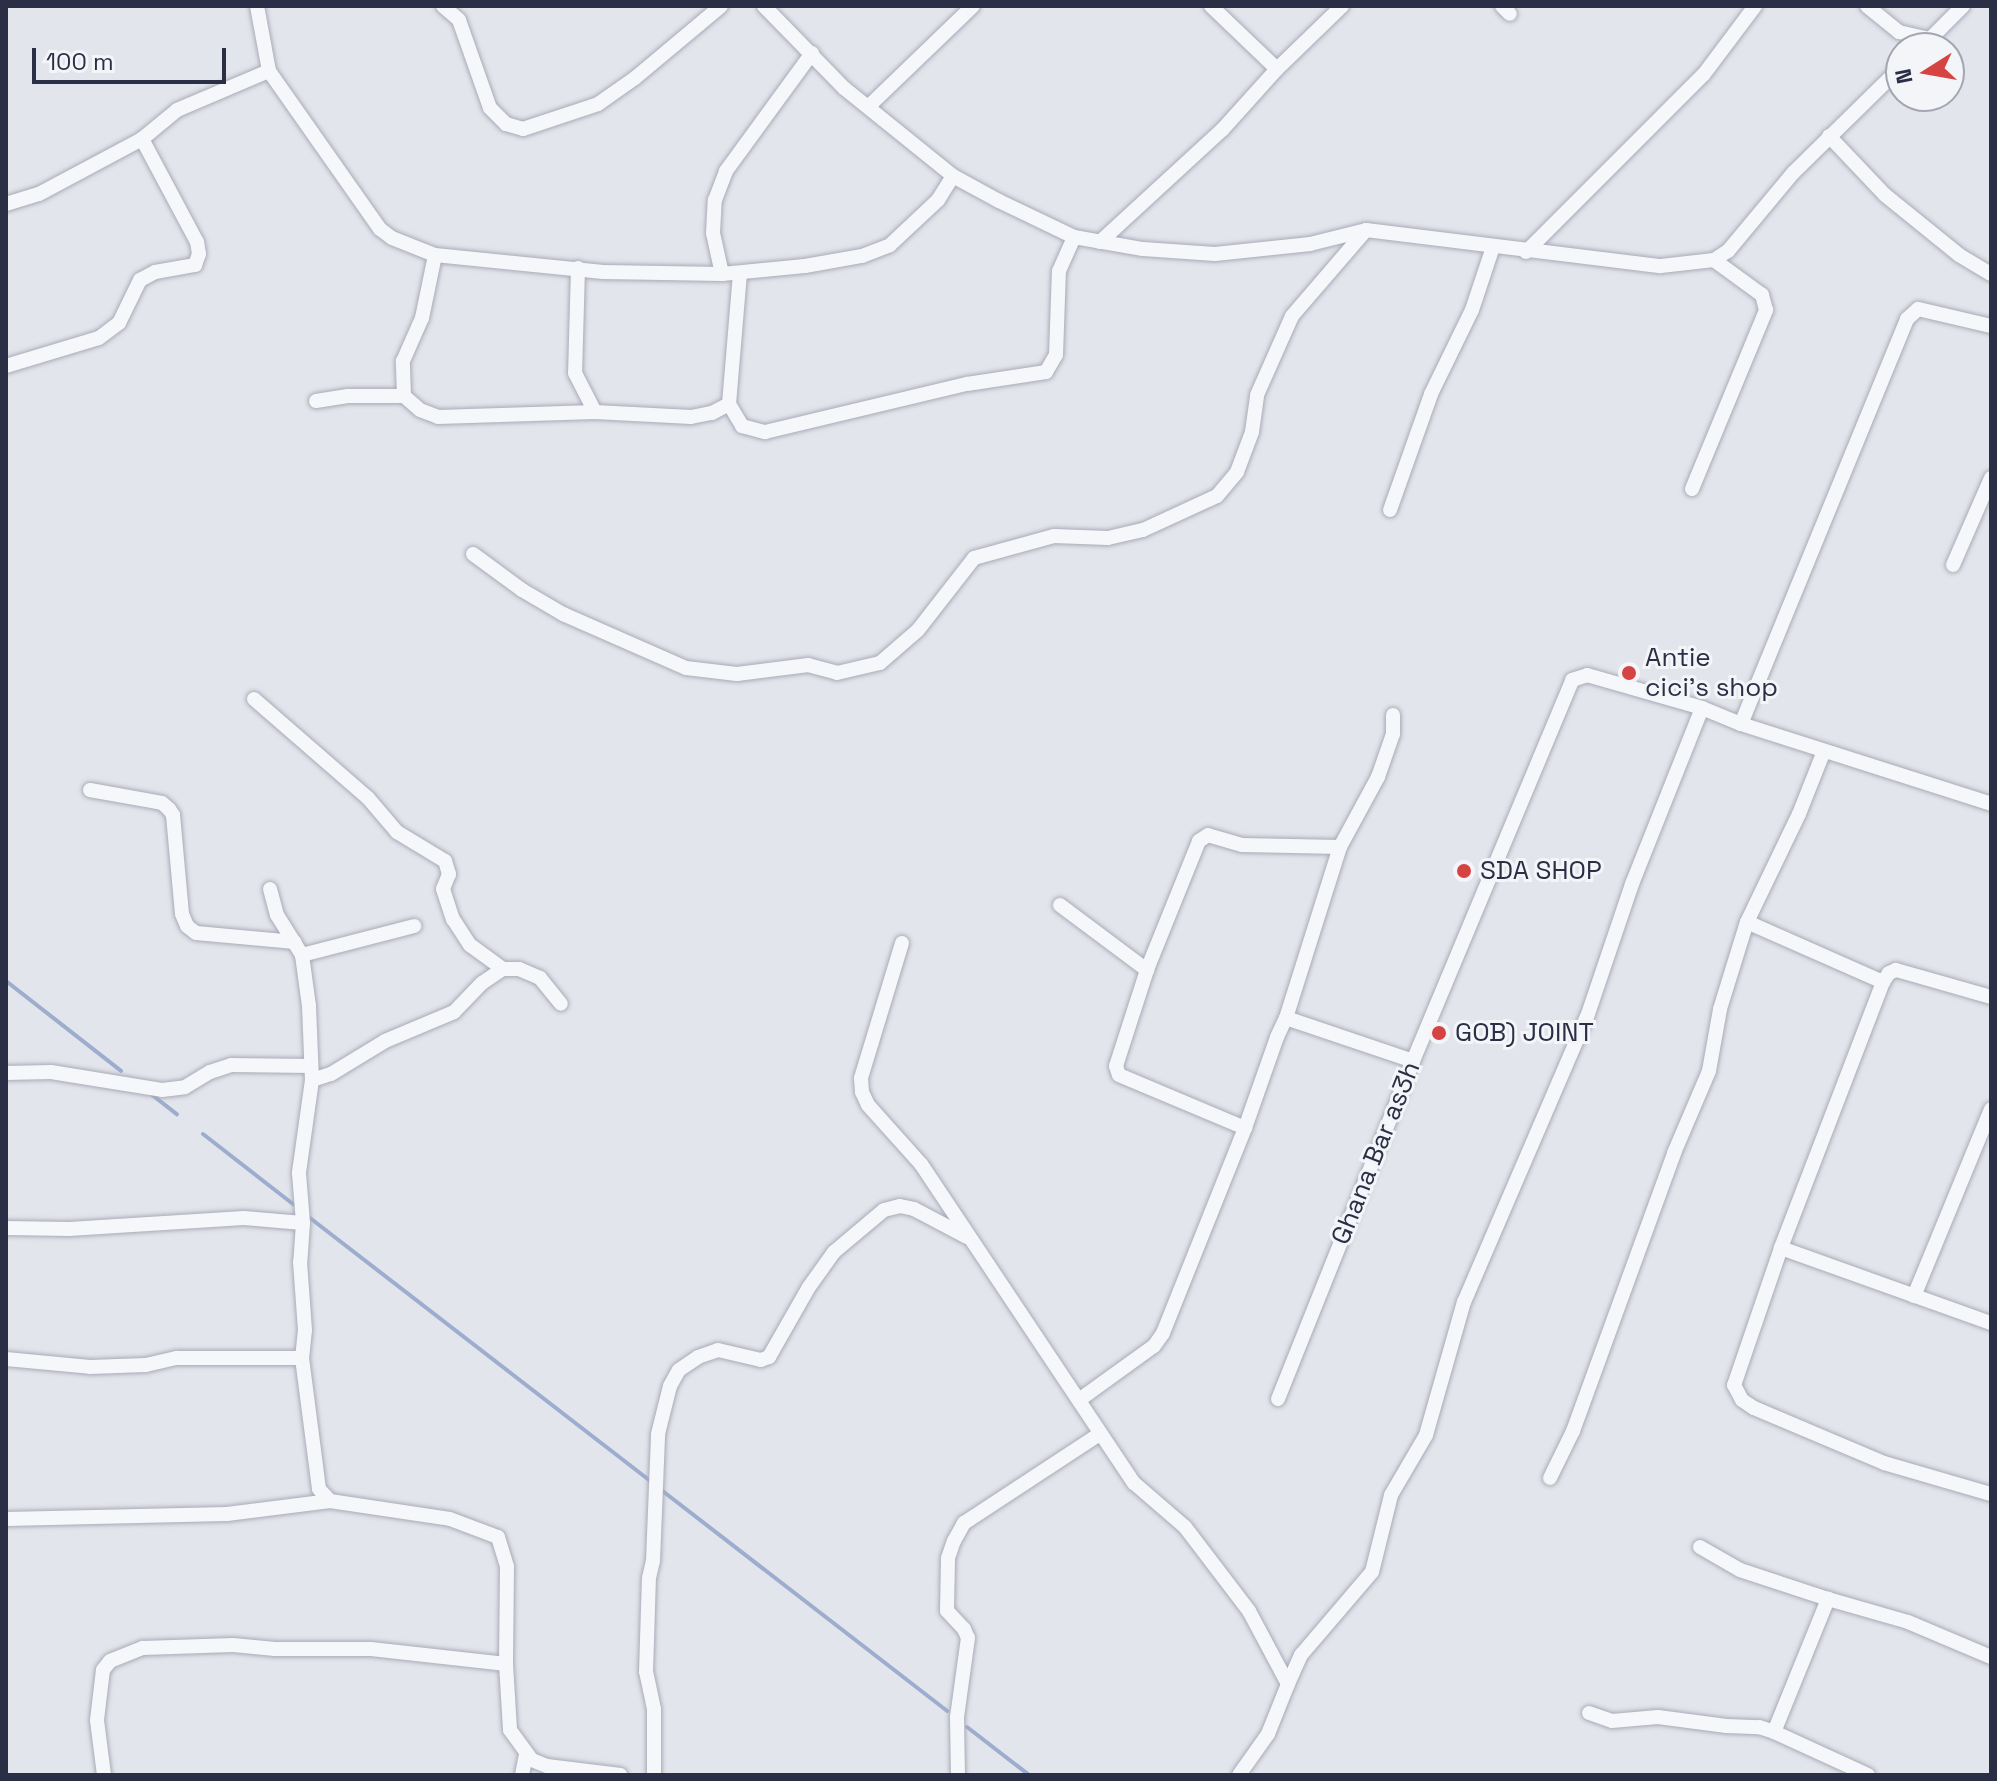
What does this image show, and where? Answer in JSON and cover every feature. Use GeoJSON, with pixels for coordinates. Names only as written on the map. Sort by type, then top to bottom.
{"type":"FeatureCollection","features":[{"type":"Feature","properties":{"kind":"street"},"geometry":{"type":"LineString","coordinates":[[257,6],[269,71],[380,229],[392,238],[435,255],[578,268],[722,274],[862,256],[890,245],[938,200],[953,176]]}},
{"type":"Feature","properties":{"kind":"street"},"geometry":{"type":"LineString","coordinates":[[443,6],[459,20],[490,108],[506,124],[523,129],[598,104],[635,78],[721,6]]}},
{"type":"Feature","properties":{"kind":"street"},"geometry":{"type":"LineString","coordinates":[[764,6],[844,88],[953,176],[1074,237],[1143,249],[1236,254],[1328,240],[1366,230],[1526,252],[1661,266],[1714,260],[1728,251],[1829,136],[1885,82]]}},
{"type":"Feature","properties":{"kind":"street"},"geometry":{"type":"LineString","coordinates":[[869,106],[973,6]]}},
{"type":"Feature","properties":{"kind":"street"},"geometry":{"type":"LineString","coordinates":[[1211,6],[1277,69]]}},
{"type":"Feature","properties":{"kind":"street"},"geometry":{"type":"LineString","coordinates":[[1100,242],[1222,130],[1277,69],[1342,6]]}},
{"type":"Feature","properties":{"kind":"street"},"geometry":{"type":"LineString","coordinates":[[1526,252],[1704,74],[1755,6]]}},
{"type":"Feature","properties":{"kind":"street"},"geometry":{"type":"LineString","coordinates":[[1867,6],[1899,32]]}},
{"type":"Feature","properties":{"kind":"street"},"geometry":{"type":"LineString","coordinates":[[1937,32],[1963,6]]}},
{"type":"Feature","properties":{"kind":"street"},"geometry":{"type":"LineString","coordinates":[[722,274],[713,233],[715,200],[720,185],[764,116],[812,53]]}},
{"type":"Feature","properties":{"kind":"street"},"geometry":{"type":"LineString","coordinates":[[6,204],[39,194],[142,139],[177,110],[269,71]]}},
{"type":"Feature","properties":{"kind":"street"},"geometry":{"type":"LineString","coordinates":[[1829,136],[1885,195],[1959,255],[1991,274]]}},
{"type":"Feature","properties":{"kind":"street"},"geometry":{"type":"LineString","coordinates":[[6,366],[99,338],[119,323],[140,280],[155,272],[195,265],[199,254],[197,242],[142,139]]}},
{"type":"Feature","properties":{"kind":"street"},"geometry":{"type":"LineString","coordinates":[[473,554],[522,590],[563,614],[686,668],[737,674],[808,665],[837,673],[880,663],[918,630],[974,558],[1054,536],[1108,538],[1143,530],[1217,496],[1237,472],[1252,432],[1257,395],[1292,316],[1366,230]]}},
{"type":"Feature","properties":{"kind":"street"},"geometry":{"type":"LineString","coordinates":[[740,273],[729,404],[742,426],[765,432],[967,384],[1046,372],[1056,355],[1059,271],[1074,237]]}},
{"type":"Feature","properties":{"kind":"street"},"geometry":{"type":"LineString","coordinates":[[1390,510],[1431,394],[1472,310],[1493,247]]}},
{"type":"Feature","properties":{"kind":"street"},"geometry":{"type":"LineString","coordinates":[[404,396],[403,361],[422,318],[435,255]]}},
{"type":"Feature","properties":{"kind":"street"},"geometry":{"type":"LineString","coordinates":[[1692,489],[1766,310],[1762,295],[1756,289],[1714,260]]}},
{"type":"Feature","properties":{"kind":"street"},"geometry":{"type":"LineString","coordinates":[[578,268],[573,361],[575,373],[595,412]]}},
{"type":"Feature","properties":{"kind":"street"},"geometry":{"type":"LineString","coordinates":[[1741,724],[1907,319],[1918,309],[1991,326]]}},
{"type":"Feature","properties":{"kind":"street"},"geometry":{"type":"LineString","coordinates":[[316,401],[348,396],[404,396],[420,410],[438,417],[595,412],[691,417],[712,413],[729,404]]}},
{"type":"Feature","properties":{"kind":"street"},"geometry":{"type":"LineString","coordinates":[[1953,565],[1991,478]]}},
{"type":"Feature","properties":{"kind":"street","name":"Ghana Bar as3h"},"geometry":{"type":"LineString","coordinates":[[1278,1399],[1566,687],[1580,675],[1587,675],[1702,708]]}},
{"type":"Feature","properties":{"kind":"street"},"geometry":{"type":"LineString","coordinates":[[254,699],[326,765],[368,798],[397,832],[445,861],[449,874],[443,889],[453,919],[470,945],[503,969]]}},
{"type":"Feature","properties":{"kind":"street"},"geometry":{"type":"LineString","coordinates":[[1239,1775],[1268,1734],[1301,1655],[1372,1572],[1391,1495],[1426,1435],[1464,1302],[1587,1017],[1632,884],[1702,708],[1741,724],[1991,804]]}},
{"type":"Feature","properties":{"kind":"street"},"geometry":{"type":"LineString","coordinates":[[1079,1400],[1154,1346],[1163,1333],[1286,1018],[1340,847],[1378,777],[1393,734],[1393,715]]}},
{"type":"Feature","properties":{"kind":"street"},"geometry":{"type":"LineString","coordinates":[[1550,1478],[1573,1431],[1674,1153],[1709,1071],[1720,1009],[1747,922],[1799,814],[1824,751]]}},
{"type":"Feature","properties":{"kind":"street"},"geometry":{"type":"LineString","coordinates":[[90,790],[162,803],[169,809],[173,815],[182,914],[187,926],[196,933],[298,948],[414,926]]}},
{"type":"Feature","properties":{"kind":"street"},"geometry":{"type":"LineString","coordinates":[[1245,1128],[1119,1075],[1116,1066],[1147,970],[1199,841],[1208,835],[1242,845],[1340,847]]}},
{"type":"Feature","properties":{"kind":"street"},"geometry":{"type":"LineString","coordinates":[[270,889],[277,915],[298,948],[309,1006],[311,1073],[299,1173],[305,1330],[302,1358],[319,1489],[330,1501]]}},
{"type":"Feature","properties":{"kind":"street"},"geometry":{"type":"LineString","coordinates":[[1060,905],[1147,970]]}},
{"type":"Feature","properties":{"kind":"street"},"geometry":{"type":"LineString","coordinates":[[1747,922],[1883,982]]}},
{"type":"Feature","properties":{"kind":"street"},"geometry":{"type":"LineString","coordinates":[[902,943],[861,1078],[862,1092],[868,1105],[921,1164],[1079,1400],[1098,1435],[1134,1483],[1185,1527],[1249,1611],[1288,1684]]}},
{"type":"Feature","properties":{"kind":"street"},"geometry":{"type":"LineString","coordinates":[[6,1073],[51,1072],[162,1090],[185,1087],[210,1072],[231,1065],[331,1074],[385,1041],[454,1012],[482,983],[503,969],[519,969],[540,978],[561,1004]]}},
{"type":"Feature","properties":{"kind":"street"},"geometry":{"type":"LineString","coordinates":[[1991,997],[1896,970],[1889,973],[1883,982],[1781,1248],[1734,1385],[1742,1400],[1884,1463],[1991,1494]]}},
{"type":"Feature","properties":{"kind":"street"},"geometry":{"type":"LineString","coordinates":[[1286,1018],[1413,1061]]}},
{"type":"Feature","properties":{"kind":"street"},"geometry":{"type":"LineString","coordinates":[[1914,1296],[1991,1109]]}},
{"type":"Feature","properties":{"kind":"street"},"geometry":{"type":"LineString","coordinates":[[654,1775],[654,1709],[647,1689],[646,1650],[658,1434],[670,1386],[679,1370],[698,1357],[718,1350],[761,1360],[769,1357],[809,1287],[834,1252],[884,1210],[900,1206],[914,1209],[967,1237]]}},
{"type":"Feature","properties":{"kind":"street"},"geometry":{"type":"LineString","coordinates":[[6,1228],[69,1229],[244,1218],[303,1223]]}},
{"type":"Feature","properties":{"kind":"street"},"geometry":{"type":"LineString","coordinates":[[1781,1248],[1991,1323]]}},
{"type":"Feature","properties":{"kind":"street"},"geometry":{"type":"LineString","coordinates":[[6,1359],[90,1367],[146,1365],[166,1359],[302,1358]]}},
{"type":"Feature","properties":{"kind":"street"},"geometry":{"type":"LineString","coordinates":[[958,1775],[957,1717],[968,1638],[947,1611],[948,1558],[954,1541],[964,1523],[1098,1435]]}},
{"type":"Feature","properties":{"kind":"street"},"geometry":{"type":"LineString","coordinates":[[6,1519],[227,1514],[330,1501],[450,1519],[498,1537],[507,1567],[506,1664],[510,1730],[526,1754],[547,1766],[620,1775]]}},
{"type":"Feature","properties":{"kind":"street"},"geometry":{"type":"LineString","coordinates":[[1700,1547],[1740,1570],[1908,1622],[1991,1657]]}},
{"type":"Feature","properties":{"kind":"street"},"geometry":{"type":"LineString","coordinates":[[1774,1732],[1828,1599]]}},
{"type":"Feature","properties":{"kind":"street"},"geometry":{"type":"LineString","coordinates":[[104,1775],[97,1720],[103,1670],[110,1661],[143,1648],[233,1645],[275,1649],[371,1649],[506,1664]]}},
{"type":"Feature","properties":{"kind":"street"},"geometry":{"type":"LineString","coordinates":[[1589,1713],[1612,1721],[1658,1717],[1759,1727],[1868,1775]]}},
{"type":"Feature","properties":{"kind":"street"},"geometry":{"type":"LineString","coordinates":[[522,1775],[526,1754]]}},
{"type":"Feature","properties":{"kind":"waterway"},"geometry":{"type":"LineString","coordinates":[[6,981],[121,1071]]}},
{"type":"Feature","properties":{"kind":"waterway"},"geometry":{"type":"LineString","coordinates":[[151,1094],[177,1114]]}},
{"type":"Feature","properties":{"kind":"waterway"},"geometry":{"type":"LineString","coordinates":[[203,1134],[293,1204]]}},
{"type":"Feature","properties":{"kind":"waterway"},"geometry":{"type":"LineString","coordinates":[[310,1218],[653,1483]]}},
{"type":"Feature","properties":{"kind":"waterway"},"geometry":{"type":"LineString","coordinates":[[660,1489],[947,1711]]}},
{"type":"Feature","properties":{"kind":"waterway"},"geometry":{"type":"LineString","coordinates":[[967,1727],[1029,1775]]}},
{"type":"Feature","properties":{"kind":"place","name":"Antie cici's shop"},"geometry":{"type":"Point","coordinates":[1629,673]}},
{"type":"Feature","properties":{"kind":"place","name":"SDA SHOP"},"geometry":{"type":"Point","coordinates":[1464,871]}},
{"type":"Feature","properties":{"kind":"place","name":"GOB) JOINT"},"geometry":{"type":"Point","coordinates":[1439,1033]}}]}
